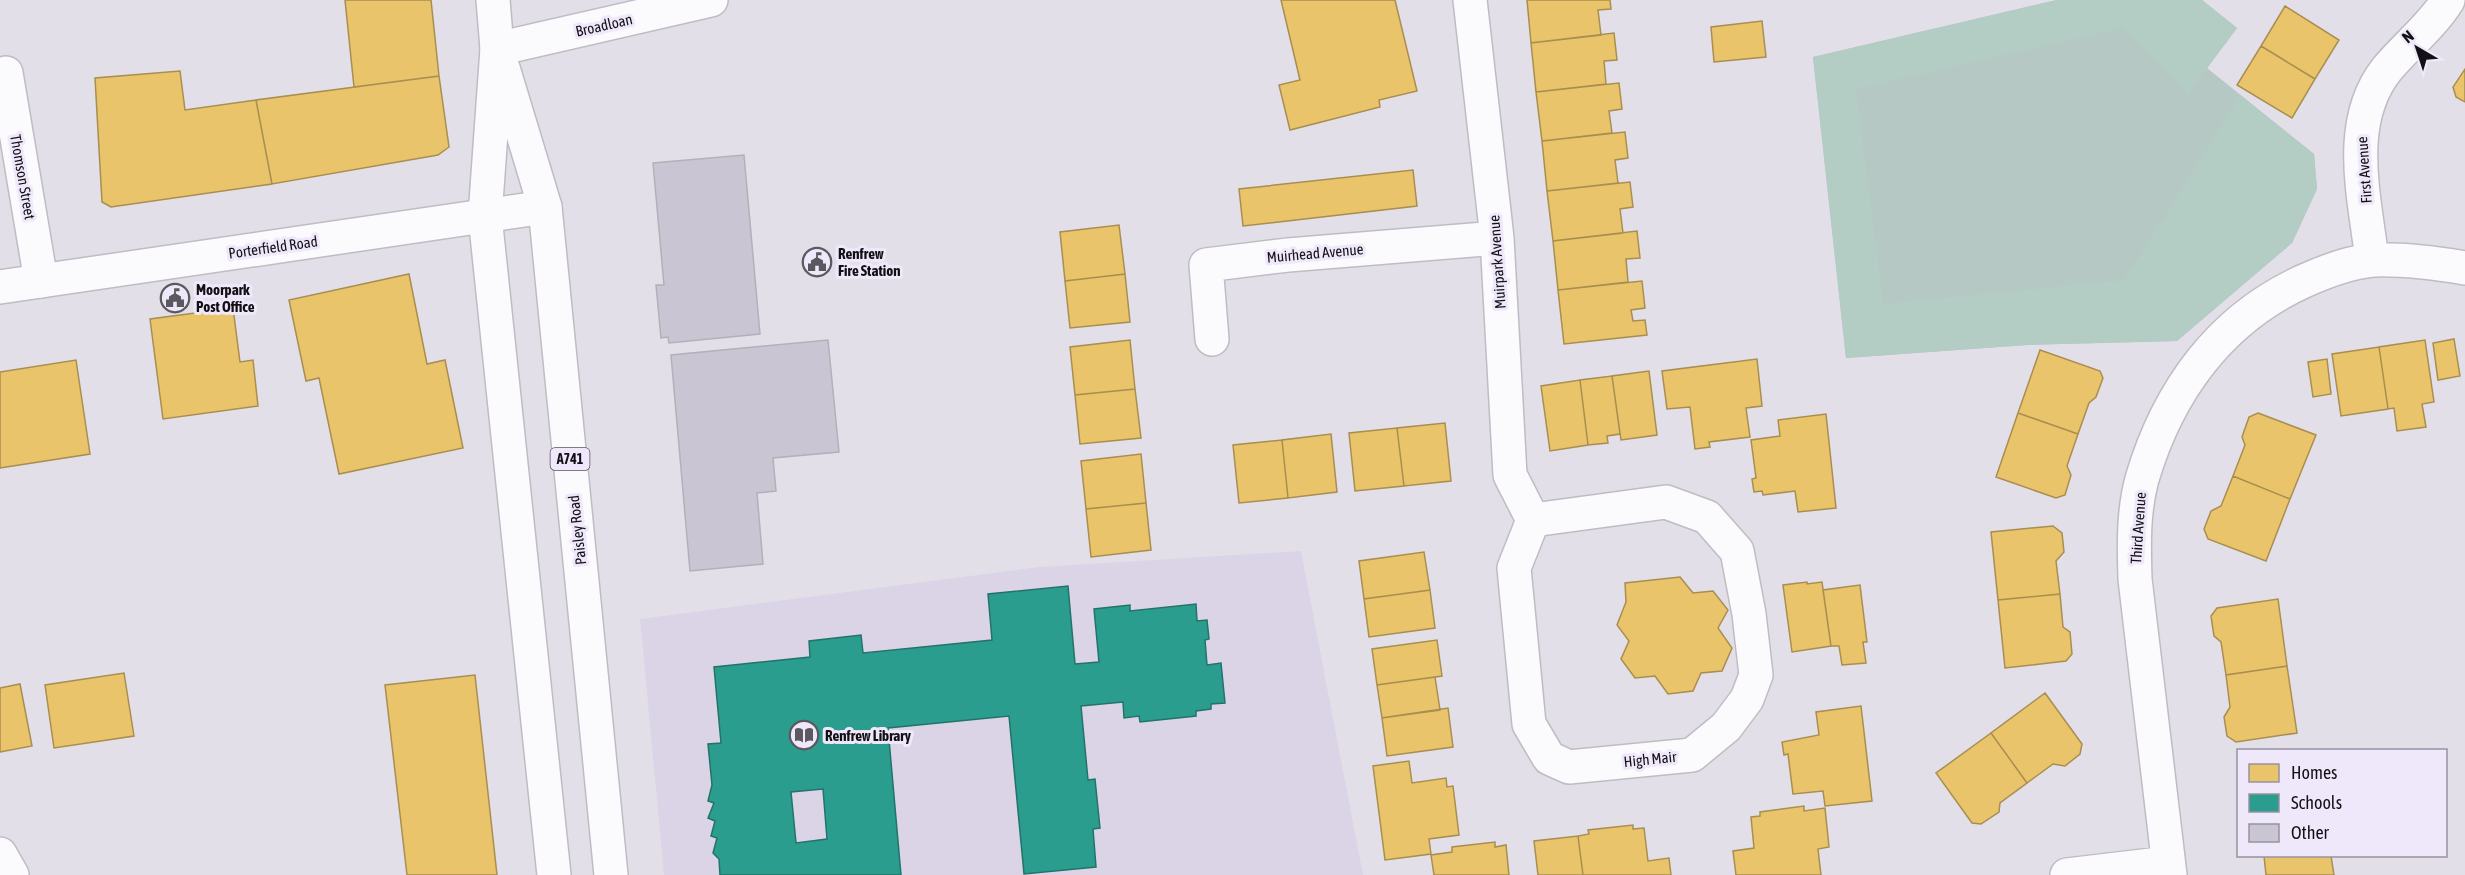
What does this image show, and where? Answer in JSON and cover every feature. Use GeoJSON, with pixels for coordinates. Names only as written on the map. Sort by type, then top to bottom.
{"type":"FeatureCollection","features":[{"type":"Feature","properties":{"kind":"street","name":"Paisley Road"},"geometry":{"type":"LineString","coordinates":[[493,0],[497,49],[485,216],[554,875]]}},
{"type":"Feature","properties":{"kind":"street","name":"Broadloan"},"geometry":{"type":"LineString","coordinates":[[497,49],[711,0]]}},
{"type":"Feature","properties":{"kind":"street","name":"Muirpark Avenue"},"geometry":{"type":"LineString","coordinates":[[1470,0],[1497,238],[1510,475],[1533,520]]}},
{"type":"Feature","properties":{"kind":"street","name":"First Avenue"},"geometry":{"type":"LineString","coordinates":[[2372,260],[2361,168],[2361,130],[2368,103],[2386,71],[2448,0]]}},
{"type":"Feature","properties":{"kind":"street","name":"Paisley Road"},"geometry":{"type":"LineString","coordinates":[[497,49],[545,207],[611,875]]}},
{"type":"Feature","properties":{"kind":"street","name":"Thomson Street"},"geometry":{"type":"LineString","coordinates":[[6,73],[41,281]]}},
{"type":"Feature","properties":{"kind":"street","name":"Porterfield Road"},"geometry":{"type":"LineString","coordinates":[[0,287],[545,207]]}},
{"type":"Feature","properties":{"kind":"street","name":"Muirhead Avenue"},"geometry":{"type":"LineString","coordinates":[[1212,339],[1206,265],[1288,255],[1497,238]]}},
{"type":"Feature","properties":{"kind":"street","name":"Third Avenue"},"geometry":{"type":"LineString","coordinates":[[2169,869],[2135,579],[2134,538],[2142,480],[2157,438],[2176,399],[2200,362],[2236,322],[2280,292],[2326,271],[2372,260],[2425,261],[2465,268]]}},
{"type":"Feature","properties":{"kind":"street","name":"High Mair"},"geometry":{"type":"LineString","coordinates":[[1666,502],[1707,517],[1737,552],[1749,614],[1756,675],[1748,699],[1726,727],[1692,755],[1569,767],[1549,758],[1529,724],[1514,568],[1533,520],[1666,502]]}},
{"type":"Feature","properties":{"kind":"street"},"geometry":{"type":"LineString","coordinates":[[0,854],[12,875]]}},
{"type":"Feature","properties":{"kind":"street"},"geometry":{"type":"LineString","coordinates":[[2067,875],[2169,869]]}},
{"type":"Feature","properties":{"kind":"shaded area"},"geometry":{"type":"Polygon","coordinates":[[[2057,0],[2202,0],[2237,28],[2207,68],[2314,154],[2317,189],[2292,243],[2177,341],[2027,345],[1846,358],[1813,57],[2057,0]]]}},
{"type":"Feature","properties":{"kind":"shaded area"},"geometry":{"type":"Polygon","coordinates":[[[1301,551],[1363,875],[664,875],[640,619],[1039,567],[1301,551]]]}},
{"type":"Feature","properties":{"kind":"green space"},"geometry":{"type":"Polygon","coordinates":[[[2057,0],[2202,0],[2237,28],[2188,94],[2123,28],[1856,89],[1883,304],[2124,280],[2240,96],[2314,154],[2317,189],[2292,243],[2177,341],[2027,345],[1846,358],[1813,57],[2057,0]]]}},
{"type":"Feature","properties":{"kind":"building: Homes"},"geometry":{"type":"Polygon","coordinates":[[[345,0],[431,0],[439,76],[354,87],[345,0]]]}},
{"type":"Feature","properties":{"kind":"building: Homes"},"geometry":{"type":"Polygon","coordinates":[[[1281,0],[1395,0],[1417,91],[1379,100],[1380,107],[1290,130],[1279,85],[1300,80],[1281,0]]]}},
{"type":"Feature","properties":{"kind":"building: Homes"},"geometry":{"type":"Polygon","coordinates":[[[1527,0],[1610,0],[1611,9],[1598,10],[1601,35],[1531,43],[1527,0]]]}},
{"type":"Feature","properties":{"kind":"building: Homes"},"geometry":{"type":"Polygon","coordinates":[[[2285,6],[2339,40],[2315,79],[2261,46],[2285,6]]]}},
{"type":"Feature","properties":{"kind":"building: Homes"},"geometry":{"type":"Polygon","coordinates":[[[1762,21],[1766,57],[1714,62],[1711,27],[1762,21]]]}},
{"type":"Feature","properties":{"kind":"building: Homes"},"geometry":{"type":"Polygon","coordinates":[[[1614,33],[1617,60],[1604,61],[1606,84],[1536,92],[1531,43],[1614,33]]]}},
{"type":"Feature","properties":{"kind":"building: Homes"},"geometry":{"type":"Polygon","coordinates":[[[2261,46],[2315,79],[2292,118],[2237,85],[2261,46]]]}},
{"type":"Feature","properties":{"kind":"building: Homes"},"geometry":{"type":"Polygon","coordinates":[[[2465,69],[2465,102],[2456,97],[2453,87],[2465,69]]]}},
{"type":"Feature","properties":{"kind":"building: Homes"},"geometry":{"type":"Polygon","coordinates":[[[180,71],[185,110],[256,100],[272,184],[111,207],[102,202],[95,78],[180,71]]]}},
{"type":"Feature","properties":{"kind":"building: Homes"},"geometry":{"type":"Polygon","coordinates":[[[439,76],[449,147],[438,155],[272,184],[256,100],[439,76]]]}},
{"type":"Feature","properties":{"kind":"building: Homes"},"geometry":{"type":"Polygon","coordinates":[[[1619,83],[1622,109],[1609,111],[1612,133],[1542,141],[1536,92],[1619,83]]]}},
{"type":"Feature","properties":{"kind":"building: Homes"},"geometry":{"type":"Polygon","coordinates":[[[1625,132],[1628,158],[1615,160],[1618,183],[1547,191],[1542,141],[1625,132]]]}},
{"type":"Feature","properties":{"kind":"building: Homes"},"geometry":{"type":"Polygon","coordinates":[[[1413,170],[1417,206],[1243,226],[1239,189],[1413,170]]]}},
{"type":"Feature","properties":{"kind":"building: Homes"},"geometry":{"type":"Polygon","coordinates":[[[1630,182],[1633,207],[1620,209],[1623,233],[1553,241],[1547,191],[1630,182]]]}},
{"type":"Feature","properties":{"kind":"building: Homes"},"geometry":{"type":"Polygon","coordinates":[[[1119,225],[1125,274],[1065,281],[1060,232],[1119,225]]]}},
{"type":"Feature","properties":{"kind":"building: Homes"},"geometry":{"type":"Polygon","coordinates":[[[1637,231],[1640,258],[1626,259],[1628,282],[1558,290],[1553,241],[1637,231]]]}},
{"type":"Feature","properties":{"kind":"building: Homes"},"geometry":{"type":"Polygon","coordinates":[[[409,274],[427,364],[445,360],[463,448],[339,474],[319,378],[306,381],[289,300],[409,274]]]}},
{"type":"Feature","properties":{"kind":"building: Homes"},"geometry":{"type":"Polygon","coordinates":[[[1125,274],[1130,322],[1070,328],[1065,281],[1125,274]]]}},
{"type":"Feature","properties":{"kind":"building: Homes"},"geometry":{"type":"Polygon","coordinates":[[[1642,281],[1645,308],[1631,310],[1633,321],[1645,320],[1647,335],[1564,344],[1558,290],[1642,281]]]}},
{"type":"Feature","properties":{"kind":"building: Homes"},"geometry":{"type":"Polygon","coordinates":[[[233,308],[240,362],[253,360],[258,406],[163,419],[150,319],[233,308]]]}},
{"type":"Feature","properties":{"kind":"building: Homes"},"geometry":{"type":"Polygon","coordinates":[[[2454,339],[2460,376],[2438,380],[2433,343],[2454,339]]]}},
{"type":"Feature","properties":{"kind":"building: Homes"},"geometry":{"type":"Polygon","coordinates":[[[1130,340],[1135,389],[1075,395],[1070,347],[1130,340]]]}},
{"type":"Feature","properties":{"kind":"building: Homes"},"geometry":{"type":"Polygon","coordinates":[[[2425,340],[2434,402],[2422,404],[2426,427],[2397,431],[2394,408],[2388,409],[2379,347],[2425,340]]]}},
{"type":"Feature","properties":{"kind":"building: Homes"},"geometry":{"type":"Polygon","coordinates":[[[2379,347],[2388,409],[2341,416],[2332,354],[2379,347]]]}},
{"type":"Feature","properties":{"kind":"building: Homes"},"geometry":{"type":"Polygon","coordinates":[[[2040,350],[2100,371],[2103,378],[2096,397],[2089,403],[2078,434],[2018,413],[2040,350]]]}},
{"type":"Feature","properties":{"kind":"building: Homes"},"geometry":{"type":"Polygon","coordinates":[[[1757,359],[1762,406],[1746,408],[1750,437],[1709,442],[1710,447],[1695,449],[1690,407],[1667,409],[1662,371],[1757,359]]]}},
{"type":"Feature","properties":{"kind":"building: Homes"},"geometry":{"type":"Polygon","coordinates":[[[2327,359],[2331,394],[2313,397],[2308,362],[2327,359]]]}},
{"type":"Feature","properties":{"kind":"building: Homes"},"geometry":{"type":"Polygon","coordinates":[[[76,360],[90,454],[0,468],[0,372],[76,360]]]}},
{"type":"Feature","properties":{"kind":"building: Homes"},"geometry":{"type":"Polygon","coordinates":[[[1649,371],[1657,435],[1621,440],[1612,376],[1649,371]]]}},
{"type":"Feature","properties":{"kind":"building: Homes"},"geometry":{"type":"Polygon","coordinates":[[[1612,376],[1620,434],[1607,436],[1608,443],[1588,445],[1580,380],[1612,376]]]}},
{"type":"Feature","properties":{"kind":"building: Homes"},"geometry":{"type":"Polygon","coordinates":[[[1580,380],[1588,445],[1550,451],[1541,386],[1580,380]]]}},
{"type":"Feature","properties":{"kind":"building: Homes"},"geometry":{"type":"Polygon","coordinates":[[[1135,389],[1141,438],[1080,444],[1075,395],[1135,389]]]}},
{"type":"Feature","properties":{"kind":"building: Homes"},"geometry":{"type":"Polygon","coordinates":[[[2018,413],[2078,434],[2067,466],[2071,475],[2065,495],[2056,498],[1996,477],[2018,413]]]}},
{"type":"Feature","properties":{"kind":"building: Homes"},"geometry":{"type":"Polygon","coordinates":[[[2258,413],[2316,435],[2290,499],[2233,476],[2245,445],[2242,437],[2249,417],[2258,413]]]}},
{"type":"Feature","properties":{"kind":"building: Homes"},"geometry":{"type":"Polygon","coordinates":[[[1826,414],[1836,508],[1798,512],[1795,491],[1763,495],[1762,491],[1754,492],[1752,479],[1756,478],[1751,440],[1780,436],[1778,420],[1826,414]]]}},
{"type":"Feature","properties":{"kind":"building: Homes"},"geometry":{"type":"Polygon","coordinates":[[[1445,423],[1451,481],[1404,486],[1397,428],[1445,423]]]}},
{"type":"Feature","properties":{"kind":"building: Homes"},"geometry":{"type":"Polygon","coordinates":[[[1397,428],[1404,486],[1355,491],[1349,433],[1397,428]]]}},
{"type":"Feature","properties":{"kind":"building: Homes"},"geometry":{"type":"Polygon","coordinates":[[[1331,434],[1337,492],[1288,498],[1282,440],[1331,434]]]}},
{"type":"Feature","properties":{"kind":"building: Homes"},"geometry":{"type":"Polygon","coordinates":[[[1282,440],[1288,498],[1239,503],[1233,445],[1282,440]]]}},
{"type":"Feature","properties":{"kind":"building: Homes"},"geometry":{"type":"Polygon","coordinates":[[[1141,454],[1146,503],[1086,509],[1081,461],[1141,454]]]}},
{"type":"Feature","properties":{"kind":"building: Homes"},"geometry":{"type":"Polygon","coordinates":[[[2233,476],[2290,499],[2266,561],[2208,539],[2204,529],[2211,511],[2221,506],[2233,476]]]}},
{"type":"Feature","properties":{"kind":"building: Homes"},"geometry":{"type":"Polygon","coordinates":[[[1146,503],[1151,550],[1091,557],[1086,509],[1146,503]]]}},
{"type":"Feature","properties":{"kind":"building: Homes"},"geometry":{"type":"Polygon","coordinates":[[[2053,526],[2062,533],[2064,552],[2056,561],[2060,594],[1998,600],[1991,532],[2053,526]]]}},
{"type":"Feature","properties":{"kind":"building: Homes"},"geometry":{"type":"Polygon","coordinates":[[[1424,552],[1430,590],[1364,599],[1359,561],[1424,552]]]}},
{"type":"Feature","properties":{"kind":"building: Homes"},"geometry":{"type":"Polygon","coordinates":[[[1680,577],[1693,593],[1713,591],[1728,610],[1718,628],[1732,648],[1722,671],[1701,673],[1693,691],[1668,694],[1655,676],[1635,678],[1621,659],[1629,641],[1617,625],[1626,602],[1625,583],[1680,577]]]}},
{"type":"Feature","properties":{"kind":"building: Homes"},"geometry":{"type":"Polygon","coordinates":[[[1807,582],[1807,584],[1822,582],[1831,646],[1792,652],[1783,585],[1807,582]]]}},
{"type":"Feature","properties":{"kind":"building: Homes"},"geometry":{"type":"Polygon","coordinates":[[[1860,585],[1867,642],[1863,642],[1866,663],[1842,665],[1839,646],[1831,646],[1823,590],[1860,585]]]}},
{"type":"Feature","properties":{"kind":"building: Homes"},"geometry":{"type":"Polygon","coordinates":[[[1430,590],[1435,628],[1369,637],[1364,599],[1430,590]]]}},
{"type":"Feature","properties":{"kind":"building: Homes"},"geometry":{"type":"Polygon","coordinates":[[[2060,594],[2063,627],[2070,632],[2072,654],[2066,661],[2005,668],[1998,600],[2060,594]]]}},
{"type":"Feature","properties":{"kind":"building: Homes"},"geometry":{"type":"Polygon","coordinates":[[[2278,599],[2287,666],[2226,675],[2221,642],[2214,636],[2211,616],[2217,608],[2278,599]]]}},
{"type":"Feature","properties":{"kind":"building: Homes"},"geometry":{"type":"Polygon","coordinates":[[[1437,640],[1442,676],[1377,685],[1372,649],[1437,640]]]}},
{"type":"Feature","properties":{"kind":"building: Homes"},"geometry":{"type":"Polygon","coordinates":[[[2287,666],[2297,733],[2236,742],[2227,736],[2224,717],[2230,707],[2226,675],[2287,666]]]}},
{"type":"Feature","properties":{"kind":"building: Homes"},"geometry":{"type":"Polygon","coordinates":[[[124,673],[134,736],[54,748],[45,685],[124,673]]]}},
{"type":"Feature","properties":{"kind":"building: Homes"},"geometry":{"type":"Polygon","coordinates":[[[475,675],[497,875],[407,875],[385,685],[475,675]]]}},
{"type":"Feature","properties":{"kind":"building: Homes"},"geometry":{"type":"Polygon","coordinates":[[[1435,677],[1440,710],[1382,718],[1377,685],[1435,677]]]}},
{"type":"Feature","properties":{"kind":"building: Homes"},"geometry":{"type":"Polygon","coordinates":[[[20,684],[32,746],[0,752],[0,688],[20,684]]]}},
{"type":"Feature","properties":{"kind":"building: Homes"},"geometry":{"type":"Polygon","coordinates":[[[2045,693],[2082,744],[2080,754],[2065,766],[2053,764],[2027,783],[1991,733],[2045,693]]]}},
{"type":"Feature","properties":{"kind":"building: Homes"},"geometry":{"type":"Polygon","coordinates":[[[1861,706],[1872,801],[1825,806],[1823,791],[1793,794],[1788,754],[1784,755],[1782,742],[1819,735],[1816,712],[1861,706]]]}},
{"type":"Feature","properties":{"kind":"building: Homes"},"geometry":{"type":"Polygon","coordinates":[[[1448,708],[1453,747],[1387,756],[1382,718],[1448,708]]]}},
{"type":"Feature","properties":{"kind":"building: Homes"},"geometry":{"type":"Polygon","coordinates":[[[1991,733],[2027,783],[2000,803],[1999,812],[1981,824],[1972,823],[1936,773],[1991,733]]]}},
{"type":"Feature","properties":{"kind":"building: Homes"},"geometry":{"type":"Polygon","coordinates":[[[1409,761],[1412,783],[1446,778],[1447,787],[1453,786],[1459,835],[1429,839],[1431,854],[1385,860],[1373,766],[1409,761]]]}},
{"type":"Feature","properties":{"kind":"building: Homes"},"geometry":{"type":"Polygon","coordinates":[[[1804,806],[1804,811],[1825,808],[1829,847],[1818,849],[1821,875],[1736,875],[1733,851],[1754,848],[1751,817],[1760,816],[1760,812],[1804,806]]]}},
{"type":"Feature","properties":{"kind":"building: Homes"},"geometry":{"type":"Polygon","coordinates":[[[1633,825],[1633,829],[1644,828],[1648,861],[1669,858],[1671,875],[1583,875],[1578,836],[1589,834],[1588,830],[1633,825]]]}},
{"type":"Feature","properties":{"kind":"building: Homes"},"geometry":{"type":"Polygon","coordinates":[[[1578,836],[1583,875],[1538,875],[1534,841],[1578,836]]]}},
{"type":"Feature","properties":{"kind":"building: Homes"},"geometry":{"type":"Polygon","coordinates":[[[1495,842],[1495,847],[1506,845],[1509,875],[1434,875],[1431,855],[1452,852],[1452,847],[1495,842]]]}},
{"type":"Feature","properties":{"kind":"building: Homes"},"geometry":{"type":"Polygon","coordinates":[[[2264,857],[2331,857],[2334,875],[2266,875],[2264,857]]]}},
{"type":"Feature","properties":{"kind":"building: Schools","name":"Renfrew Library"},"geometry":{"type":"Polygon","coordinates":[[[1068,586],[1075,664],[1099,662],[1094,609],[1130,605],[1130,611],[1196,604],[1197,621],[1207,620],[1209,639],[1205,640],[1207,665],[1221,663],[1225,703],[1211,704],[1211,709],[1196,711],[1196,716],[1140,722],[1139,716],[1124,718],[1123,702],[1081,706],[1088,780],[1095,779],[1100,828],[1093,829],[1096,867],[1024,874],[1009,716],[888,728],[901,875],[720,875],[719,859],[713,853],[717,838],[711,836],[715,821],[708,818],[714,803],[708,801],[712,785],[708,744],[721,743],[714,667],[810,657],[809,641],[861,635],[863,653],[992,640],[988,594],[1068,586]],[[823,789],[791,792],[796,843],[827,839],[823,789]]]}},
{"type":"Feature","properties":{"kind":"building: Other"},"geometry":{"type":"Polygon","coordinates":[[[744,155],[760,334],[669,343],[668,337],[661,338],[656,285],[664,285],[653,163],[744,155]]]}},
{"type":"Feature","properties":{"kind":"building: Other"},"geometry":{"type":"Polygon","coordinates":[[[828,340],[839,452],[773,458],[776,491],[757,493],[763,564],[690,571],[671,355],[828,340]]]}},
{"type":"Feature","properties":{"kind":"place","name":"Renfrew Fire Station"},"geometry":{"type":"Point","coordinates":[817,262]}},
{"type":"Feature","properties":{"kind":"place","name":"Moorpark Post Office"},"geometry":{"type":"Point","coordinates":[175,298]}},
{"type":"Feature","properties":{"kind":"place","name":"Renfrew Library"},"geometry":{"type":"Point","coordinates":[804,735]}}]}
